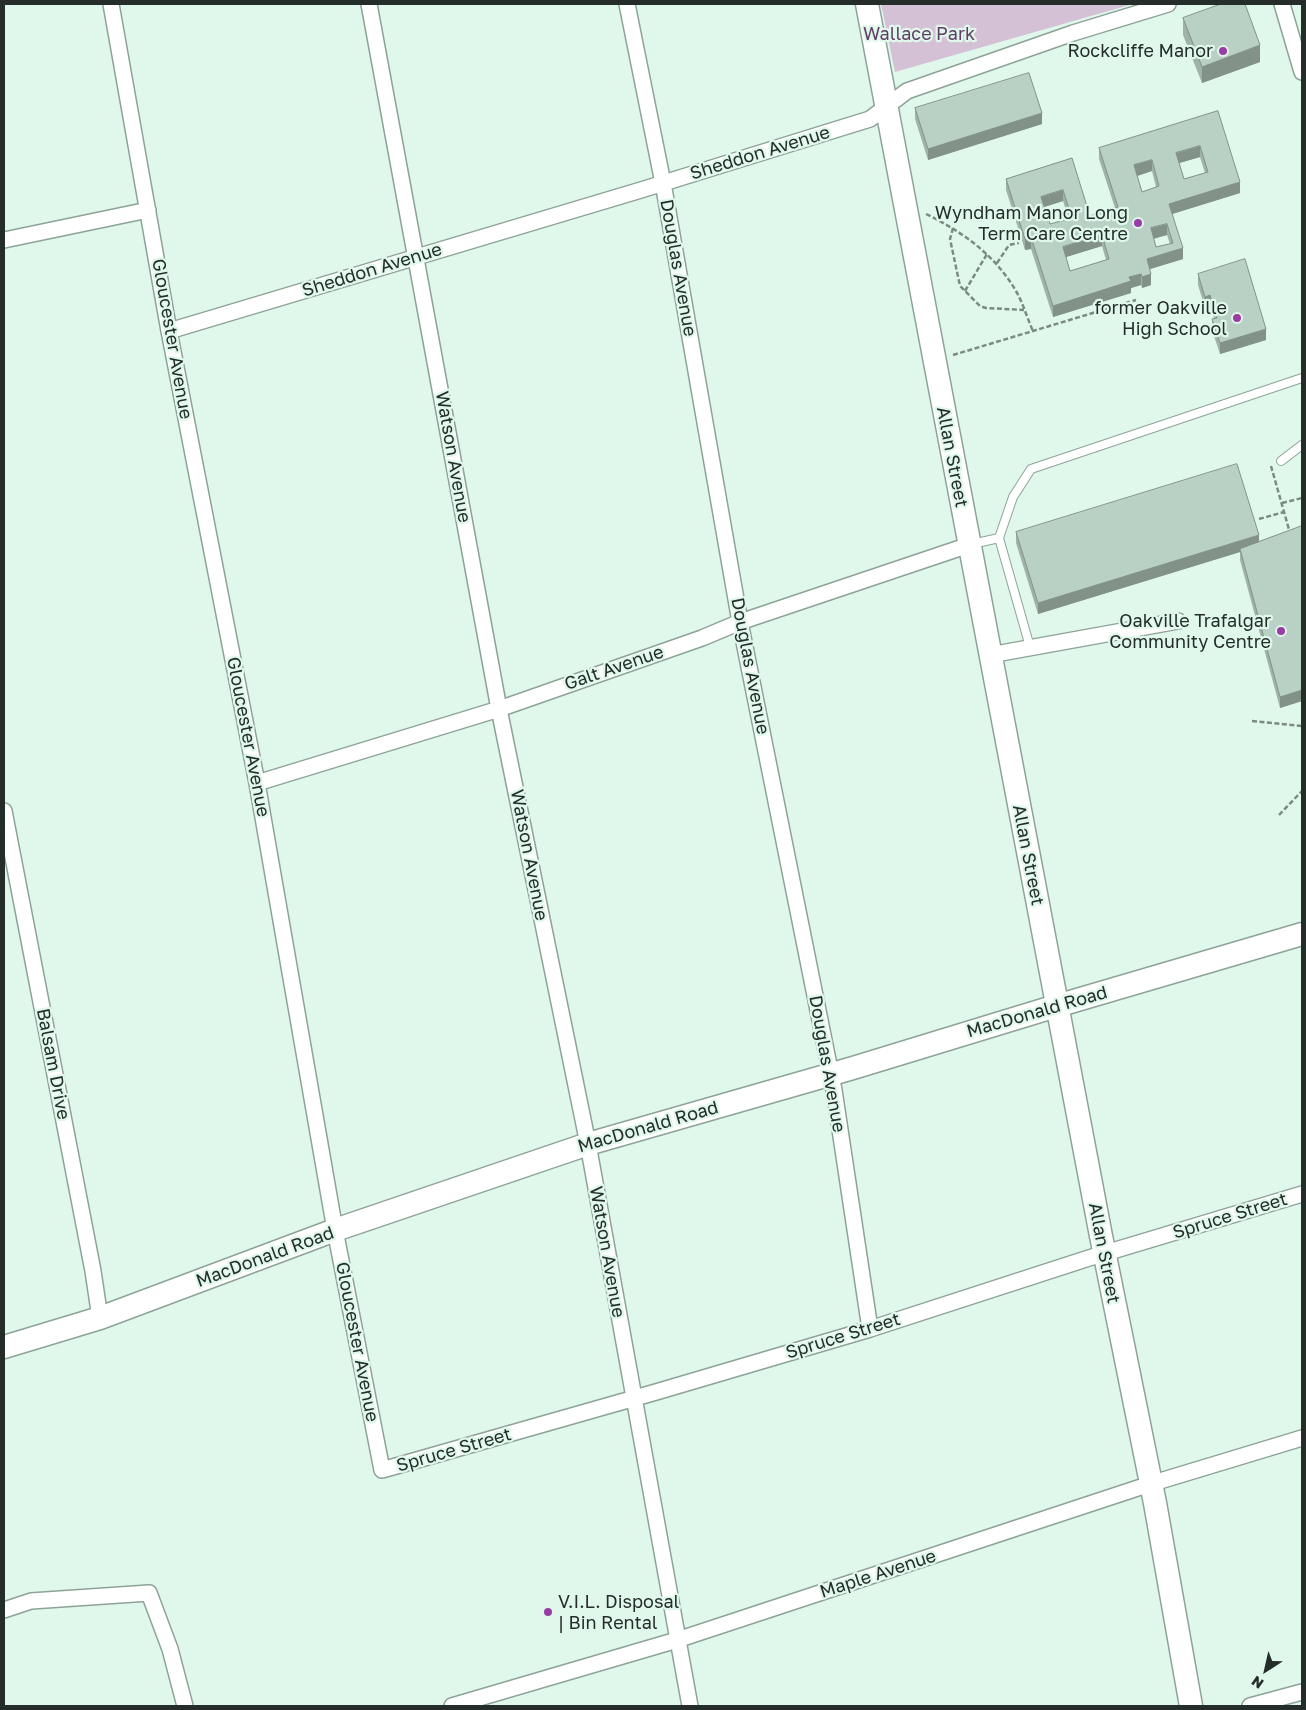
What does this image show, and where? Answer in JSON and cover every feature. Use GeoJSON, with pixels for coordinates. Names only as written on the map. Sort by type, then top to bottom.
{"type":"FeatureCollection","features":[{"type":"Feature","properties":{"kind":"street","name":"Gloucester Avenue"},"geometry":{"type":"LineString","coordinates":[[111,4],[170,331],[257,783],[335,1230],[382,1470]]}},
{"type":"Feature","properties":{"kind":"street","name":"Watson Avenue"},"geometry":{"type":"LineString","coordinates":[[369,4],[500,709],[588,1144],[690,1706]]}},
{"type":"Feature","properties":{"kind":"street","name":"Douglas Avenue"},"geometry":{"type":"LineString","coordinates":[[627,4],[663,184],[740,622],[830,1074],[870,1329]]}},
{"type":"Feature","properties":{"kind":"street","name":"Allan Street"},"geometry":{"type":"LineString","coordinates":[[867,4],[1191,1706]]}},
{"type":"Feature","properties":{"kind":"street","name":"Sheddon Avenue"},"geometry":{"type":"LineString","coordinates":[[170,331],[663,184],[870,119],[907,91],[1073,33],[1168,4]]}},
{"type":"Feature","properties":{"kind":"street"},"geometry":{"type":"LineString","coordinates":[[1282,4],[1302,72]]}},
{"type":"Feature","properties":{"kind":"street"},"geometry":{"type":"LineString","coordinates":[[4,240],[148,210]]}},
{"type":"Feature","properties":{"kind":"street","name":"Galt Avenue"},"geometry":{"type":"LineString","coordinates":[[257,783],[500,709],[702,638],[740,622],[969,545]]}},
{"type":"Feature","properties":{"kind":"street"},"geometry":{"type":"LineString","coordinates":[[990,654],[1178,621]]}},
{"type":"Feature","properties":{"kind":"street","name":"Balsam Drive"},"geometry":{"type":"LineString","coordinates":[[4,811],[93,1271],[100,1318]]}},
{"type":"Feature","properties":{"kind":"street","name":"MacDonald Road"},"geometry":{"type":"LineString","coordinates":[[4,1348],[100,1318],[335,1230],[588,1144],[1302,934]]}},
{"type":"Feature","properties":{"kind":"street","name":"Spruce Street"},"geometry":{"type":"LineString","coordinates":[[382,1470],[870,1329],[1104,1254],[1302,1194]]}},
{"type":"Feature","properties":{"kind":"street","name":"Maple Avenue"},"geometry":{"type":"LineString","coordinates":[[452,1706],[677,1640],[1150,1484],[1302,1438]]}},
{"type":"Feature","properties":{"kind":"street"},"geometry":{"type":"LineString","coordinates":[[4,1610],[31,1601],[149,1593],[170,1649],[185,1706]]}},
{"type":"Feature","properties":{"kind":"street"},"geometry":{"type":"LineString","coordinates":[[1250,1706],[1302,1692]]}},
{"type":"Feature","properties":{"kind":"lane"},"geometry":{"type":"LineString","coordinates":[[1030,647],[999,538],[1013,497],[1031,469],[1302,378]]}},
{"type":"Feature","properties":{"kind":"lane"},"geometry":{"type":"LineString","coordinates":[[1281,461],[1302,445]]}},
{"type":"Feature","properties":{"kind":"lane"},"geometry":{"type":"LineString","coordinates":[[969,545],[999,538]]}},
{"type":"Feature","properties":{"kind":"path"},"geometry":{"type":"LineString","coordinates":[[904,204],[953,228],[997,263],[1017,292],[1033,331]]}},
{"type":"Feature","properties":{"kind":"path"},"geometry":{"type":"LineString","coordinates":[[953,228],[950,239],[960,286],[980,306],[1024,310]]}},
{"type":"Feature","properties":{"kind":"path"},"geometry":{"type":"LineString","coordinates":[[997,263],[1009,245],[1019,243]]}},
{"type":"Feature","properties":{"kind":"path"},"geometry":{"type":"LineString","coordinates":[[965,291],[987,254]]}},
{"type":"Feature","properties":{"kind":"path"},"geometry":{"type":"LineString","coordinates":[[934,361],[1136,300]]}},
{"type":"Feature","properties":{"kind":"path"},"geometry":{"type":"LineString","coordinates":[[1270,465],[1291,534],[1296,532]]}},
{"type":"Feature","properties":{"kind":"path"},"geometry":{"type":"LineString","coordinates":[[1282,503],[1302,498]]}},
{"type":"Feature","properties":{"kind":"path"},"geometry":{"type":"LineString","coordinates":[[1259,519],[1284,512]]}},
{"type":"Feature","properties":{"kind":"path"},"geometry":{"type":"LineString","coordinates":[[1252,721],[1302,726]]}},
{"type":"Feature","properties":{"kind":"path"},"geometry":{"type":"LineString","coordinates":[[1279,815],[1302,791]]}},
{"type":"Feature","properties":{"kind":"green space","name":"Wallace Park"},"geometry":{"type":"Polygon","coordinates":[[[881,4],[1133,4],[895,72],[881,4]]]}},
{"type":"Feature","properties":{"kind":"building","name":"Rockcliffe Manor"},"geometry":{"type":"Polygon","coordinates":[[[1221,4],[1245,4],[1260,45],[1202,67],[1183,18],[1221,4]]]}},
{"type":"Feature","properties":{"kind":"building"},"geometry":{"type":"Polygon","coordinates":[[[1029,73],[1042,113],[928,149],[915,108],[1029,73]]]}},
{"type":"Feature","properties":{"kind":"building","name":"Wyndham Manor Long Term Care Centre"},"geometry":{"type":"Polygon","coordinates":[[[1218,111],[1240,182],[1169,204],[1183,248],[1147,259],[1151,274],[1142,277],[1141,274],[1129,277],[1131,281],[1053,306],[1031,237],[1025,239],[1006,179],[1072,158],[1090,216],[1118,207],[1099,148],[1218,111]],[[1200,146],[1176,153],[1184,179],[1208,172],[1200,146]],[[1152,160],[1134,165],[1142,192],[1159,186],[1152,160]],[[1063,190],[1041,197],[1050,224],[1072,218],[1063,190]],[[1167,224],[1151,228],[1156,247],[1173,243],[1167,224]],[[1102,235],[1063,247],[1070,271],[1109,259],[1102,235]]]}},
{"type":"Feature","properties":{"kind":"building","name":"former Oakville High School"},"geometry":{"type":"Polygon","coordinates":[[[1245,259],[1266,329],[1220,343],[1212,319],[1217,318],[1210,295],[1205,297],[1198,274],[1245,259]]]}},
{"type":"Feature","properties":{"kind":"building"},"geometry":{"type":"Polygon","coordinates":[[[1237,464],[1259,535],[1038,603],[1016,532],[1237,464]]]}},
{"type":"Feature","properties":{"kind":"building","name":"Oakville Trafalgar Community Centre"},"geometry":{"type":"Polygon","coordinates":[[[1302,526],[1302,690],[1280,697],[1240,549],[1302,526]]]}},
{"type":"Feature","properties":{"kind":"place","name":"Rockcliffe Manor"},"geometry":{"type":"Point","coordinates":[1223,51]}},
{"type":"Feature","properties":{"kind":"place","name":"Wyndham Manor Long Term Care Centre"},"geometry":{"type":"Point","coordinates":[1138,223]}},
{"type":"Feature","properties":{"kind":"place","name":"former Oakville High School"},"geometry":{"type":"Point","coordinates":[1237,318]}},
{"type":"Feature","properties":{"kind":"place","name":"Oakville Trafalgar Community Centre"},"geometry":{"type":"Point","coordinates":[1281,631]}},
{"type":"Feature","properties":{"kind":"place","name":"V.I.L. Disposal | Bin Rental"},"geometry":{"type":"Point","coordinates":[548,1612]}}]}
